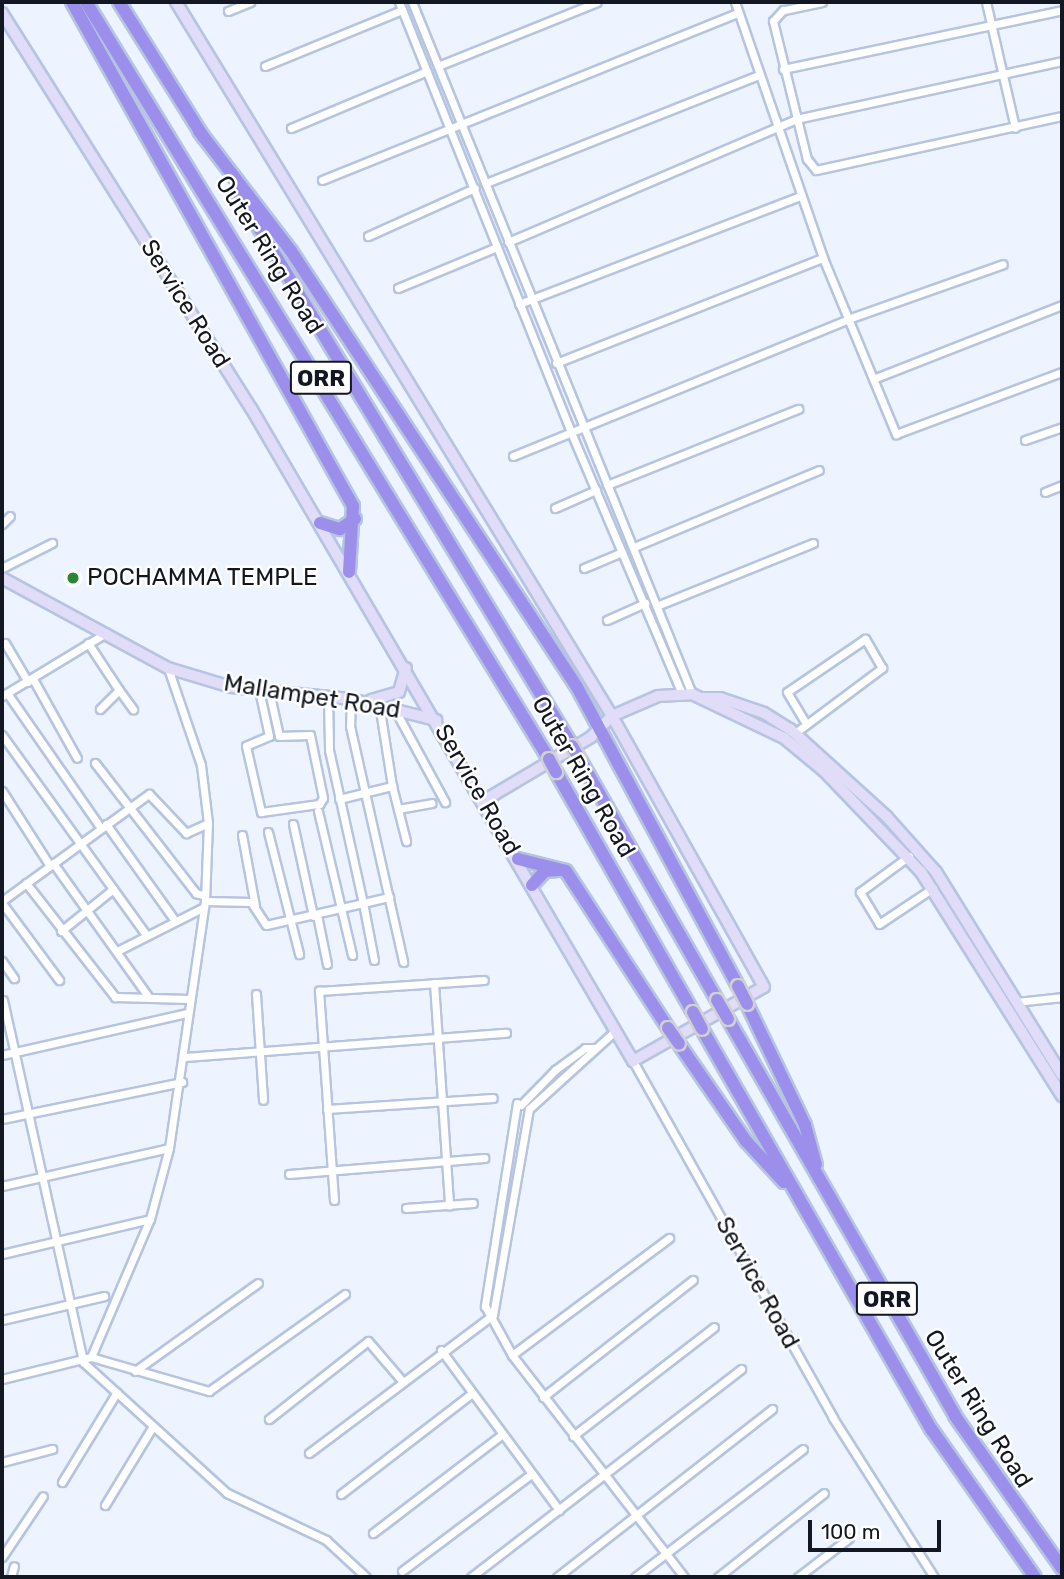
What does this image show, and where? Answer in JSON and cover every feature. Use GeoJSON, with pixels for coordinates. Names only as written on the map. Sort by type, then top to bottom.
{"type":"FeatureCollection","features":[{"type":"Feature","properties":{"kind":"highway"},"geometry":{"type":"LineString","coordinates":[[72,2],[355,519],[349,572]]}},
{"type":"Feature","properties":{"kind":"highway","name":"Outer Ring Road"},"geometry":{"type":"LineString","coordinates":[[86,2],[549,759],[939,1442],[1035,1577]]}},
{"type":"Feature","properties":{"kind":"highway","name":"Outer Ring Road"},"geometry":{"type":"LineString","coordinates":[[118,2],[572,746],[955,1416],[1062,1568]]}},
{"type":"Feature","properties":{"kind":"highway"},"geometry":{"type":"LineString","coordinates":[[199,131],[291,251],[394,412],[437,468],[600,728],[747,1004],[805,1125],[821,1183]]}},
{"type":"Feature","properties":{"kind":"highway"},"geometry":{"type":"LineString","coordinates":[[320,523],[340,529],[355,519]]}},
{"type":"Feature","properties":{"kind":"highway"},"geometry":{"type":"LineString","coordinates":[[518,859],[566,871],[668,1028],[746,1141],[798,1198]]}},
{"type":"Feature","properties":{"kind":"highway"},"geometry":{"type":"LineString","coordinates":[[532,885],[545,871],[566,871]]}},
{"type":"Feature","properties":{"kind":"main road"},"geometry":{"type":"LineString","coordinates":[[176,2],[612,716],[764,986],[633,1061]]}},
{"type":"Feature","properties":{"kind":"main road","name":"Service Road"},"geometry":{"type":"LineString","coordinates":[[2,13],[320,523],[485,800],[614,1032],[633,1061]]}},
{"type":"Feature","properties":{"kind":"main road","name":"Mallampet Road"},"geometry":{"type":"LineString","coordinates":[[2,578],[168,668],[264,690],[393,706],[436,720]]}},
{"type":"Feature","properties":{"kind":"main road"},"geometry":{"type":"LineString","coordinates":[[364,701],[399,692],[406,666]]}},
{"type":"Feature","properties":{"kind":"main road"},"geometry":{"type":"LineString","coordinates":[[692,695],[791,742],[909,856],[933,888],[1062,1096]]}},
{"type":"Feature","properties":{"kind":"main road"},"geometry":{"type":"LineString","coordinates":[[485,800],[600,728],[612,716],[692,695],[720,698],[753,709],[792,731],[887,817],[936,872],[1062,1075]]}},
{"type":"Feature","properties":{"kind":"street"},"geometry":{"type":"LineString","coordinates":[[228,11],[250,2]]}},
{"type":"Feature","properties":{"kind":"street"},"geometry":{"type":"LineString","coordinates":[[438,66],[597,2]]}},
{"type":"Feature","properties":{"kind":"street"},"geometry":{"type":"LineString","coordinates":[[735,2],[823,258],[896,434],[1062,372]]}},
{"type":"Feature","properties":{"kind":"street"},"geometry":{"type":"LineString","coordinates":[[822,2],[774,15],[783,69],[807,159],[823,172],[1062,116]]}},
{"type":"Feature","properties":{"kind":"street"},"geometry":{"type":"LineString","coordinates":[[986,2],[1014,128]]}},
{"type":"Feature","properties":{"kind":"street"},"geometry":{"type":"LineString","coordinates":[[416,3],[530,300],[659,605],[692,695]]}},
{"type":"Feature","properties":{"kind":"street"},"geometry":{"type":"LineString","coordinates":[[265,66],[400,6],[570,430],[645,603],[692,695]]}},
{"type":"Feature","properties":{"kind":"street"},"geometry":{"type":"LineString","coordinates":[[783,69],[1062,10]]}},
{"type":"Feature","properties":{"kind":"street"},"geometry":{"type":"LineString","coordinates":[[322,180],[737,13]]}},
{"type":"Feature","properties":{"kind":"street"},"geometry":{"type":"LineString","coordinates":[[508,242],[778,129],[796,119],[1062,61]]}},
{"type":"Feature","properties":{"kind":"street"},"geometry":{"type":"LineString","coordinates":[[291,128],[427,71]]}},
{"type":"Feature","properties":{"kind":"street"},"geometry":{"type":"LineString","coordinates":[[486,183],[759,75]]}},
{"type":"Feature","properties":{"kind":"street"},"geometry":{"type":"LineString","coordinates":[[368,236],[475,188]]}},
{"type":"Feature","properties":{"kind":"street"},"geometry":{"type":"LineString","coordinates":[[519,304],[801,196]]}},
{"type":"Feature","properties":{"kind":"street"},"geometry":{"type":"LineString","coordinates":[[398,288],[497,247]]}},
{"type":"Feature","properties":{"kind":"street"},"geometry":{"type":"LineString","coordinates":[[556,363],[823,258]]}},
{"type":"Feature","properties":{"kind":"street"},"geometry":{"type":"LineString","coordinates":[[513,456],[581,425],[848,319],[1003,264]]}},
{"type":"Feature","properties":{"kind":"street"},"geometry":{"type":"LineString","coordinates":[[873,379],[1062,305]]}},
{"type":"Feature","properties":{"kind":"street"},"geometry":{"type":"LineString","coordinates":[[607,485],[798,409]]}},
{"type":"Feature","properties":{"kind":"street"},"geometry":{"type":"LineString","coordinates":[[1025,440],[1062,427]]}},
{"type":"Feature","properties":{"kind":"street"},"geometry":{"type":"LineString","coordinates":[[634,547],[819,470]]}},
{"type":"Feature","properties":{"kind":"street"},"geometry":{"type":"LineString","coordinates":[[1045,492],[1062,485]]}},
{"type":"Feature","properties":{"kind":"street"},"geometry":{"type":"LineString","coordinates":[[555,508],[596,490]]}},
{"type":"Feature","properties":{"kind":"street"},"geometry":{"type":"LineString","coordinates":[[2,524],[10,516]]}},
{"type":"Feature","properties":{"kind":"street"},"geometry":{"type":"LineString","coordinates":[[2,568],[52,543]]}},
{"type":"Feature","properties":{"kind":"street"},"geometry":{"type":"LineString","coordinates":[[659,605],[813,543]]}},
{"type":"Feature","properties":{"kind":"street"},"geometry":{"type":"LineString","coordinates":[[584,568],[622,552]]}},
{"type":"Feature","properties":{"kind":"street"},"geometry":{"type":"LineString","coordinates":[[607,620],[645,603]]}},
{"type":"Feature","properties":{"kind":"street"},"geometry":{"type":"LineString","coordinates":[[106,633],[5,695],[173,918]]}},
{"type":"Feature","properties":{"kind":"street"},"geometry":{"type":"LineString","coordinates":[[792,731],[806,724],[882,668],[867,641],[858,640],[789,690],[797,712],[806,724]]}},
{"type":"Feature","properties":{"kind":"street"},"geometry":{"type":"LineString","coordinates":[[5,643],[77,758]]}},
{"type":"Feature","properties":{"kind":"street"},"geometry":{"type":"LineString","coordinates":[[88,643],[133,709]]}},
{"type":"Feature","properties":{"kind":"street"},"geometry":{"type":"LineString","coordinates":[[2,1379],[83,1362],[91,1357],[150,1219],[169,1148],[185,1057],[187,1013],[204,901],[208,823],[201,765],[168,668]]}},
{"type":"Feature","properties":{"kind":"street"},"geometry":{"type":"LineString","coordinates":[[100,709],[119,690]]}},
{"type":"Feature","properties":{"kind":"street"},"geometry":{"type":"LineString","coordinates":[[264,690],[279,736],[310,735],[323,798],[319,804],[261,812],[246,748],[269,736],[264,690]]}},
{"type":"Feature","properties":{"kind":"street"},"geometry":{"type":"LineString","coordinates":[[328,696],[329,750],[374,960]]}},
{"type":"Feature","properties":{"kind":"street"},"geometry":{"type":"LineString","coordinates":[[351,699],[350,726],[403,962]]}},
{"type":"Feature","properties":{"kind":"street"},"geometry":{"type":"LineString","coordinates":[[379,704],[392,786],[406,841]]}},
{"type":"Feature","properties":{"kind":"street"},"geometry":{"type":"LineString","coordinates":[[393,706],[445,802]]}},
{"type":"Feature","properties":{"kind":"street"},"geometry":{"type":"LineString","coordinates":[[792,731],[797,712]]}},
{"type":"Feature","properties":{"kind":"street"},"geometry":{"type":"LineString","coordinates":[[2,736],[145,933]]}},
{"type":"Feature","properties":{"kind":"street"},"geometry":{"type":"LineString","coordinates":[[95,763],[195,893],[204,901]]}},
{"type":"Feature","properties":{"kind":"street"},"geometry":{"type":"LineString","coordinates":[[339,799],[392,786]]}},
{"type":"Feature","properties":{"kind":"street"},"geometry":{"type":"LineString","coordinates":[[2,791],[52,864],[119,950],[148,996]]}},
{"type":"Feature","properties":{"kind":"street"},"geometry":{"type":"LineString","coordinates":[[59,981],[2,902],[103,826],[152,793],[186,833],[208,823]]}},
{"type":"Feature","properties":{"kind":"street"},"geometry":{"type":"LineString","coordinates":[[398,809],[431,803]]}},
{"type":"Feature","properties":{"kind":"street"},"geometry":{"type":"LineString","coordinates":[[318,811],[352,955]]}},
{"type":"Feature","properties":{"kind":"street"},"geometry":{"type":"LineString","coordinates":[[293,824],[327,964]]}},
{"type":"Feature","properties":{"kind":"street"},"geometry":{"type":"LineString","coordinates":[[268,832],[299,954]]}},
{"type":"Feature","properties":{"kind":"street"},"geometry":{"type":"LineString","coordinates":[[242,835],[256,910]]}},
{"type":"Feature","properties":{"kind":"street"},"geometry":{"type":"LineString","coordinates":[[909,856],[860,892],[879,924],[933,888]]}},
{"type":"Feature","properties":{"kind":"street"},"geometry":{"type":"LineString","coordinates":[[26,883],[115,997],[189,999]]}},
{"type":"Feature","properties":{"kind":"street"},"geometry":{"type":"LineString","coordinates":[[61,931],[113,889]]}},
{"type":"Feature","properties":{"kind":"street"},"geometry":{"type":"LineString","coordinates":[[119,950],[204,901],[251,902],[266,925],[389,897]]}},
{"type":"Feature","properties":{"kind":"street"},"geometry":{"type":"LineString","coordinates":[[2,961],[14,978]]}},
{"type":"Feature","properties":{"kind":"street"},"geometry":{"type":"LineString","coordinates":[[334,1200],[319,991],[484,980]]}},
{"type":"Feature","properties":{"kind":"street"},"geometry":{"type":"LineString","coordinates":[[434,983],[449,1205]]}},
{"type":"Feature","properties":{"kind":"street"},"geometry":{"type":"LineString","coordinates":[[256,994],[264,1100]]}},
{"type":"Feature","properties":{"kind":"street"},"geometry":{"type":"LineString","coordinates":[[1016,1002],[1062,997]]}},
{"type":"Feature","properties":{"kind":"street"},"geometry":{"type":"LineString","coordinates":[[3,1000],[83,1362],[227,1493],[326,1540],[366,1577]]}},
{"type":"Feature","properties":{"kind":"street"},"geometry":{"type":"LineString","coordinates":[[2,1055],[187,1013]]}},
{"type":"Feature","properties":{"kind":"street"},"geometry":{"type":"LineString","coordinates":[[309,1453],[441,1350],[493,1315],[529,1109],[592,1056],[594,1048],[614,1032]]}},
{"type":"Feature","properties":{"kind":"street"},"geometry":{"type":"LineString","coordinates":[[185,1057],[506,1033]]}},
{"type":"Feature","properties":{"kind":"street"},"geometry":{"type":"LineString","coordinates":[[594,1048],[585,1048],[517,1103],[485,1306],[493,1315],[512,1355],[684,1577]]}},
{"type":"Feature","properties":{"kind":"street","name":"Service Road"},"geometry":{"type":"LineString","coordinates":[[633,1061],[833,1418],[934,1577]]}},
{"type":"Feature","properties":{"kind":"street"},"geometry":{"type":"LineString","coordinates":[[2,1119],[181,1082]]}},
{"type":"Feature","properties":{"kind":"street"},"geometry":{"type":"LineString","coordinates":[[327,1109],[493,1098]]}},
{"type":"Feature","properties":{"kind":"street"},"geometry":{"type":"LineString","coordinates":[[517,1103],[529,1109]]}},
{"type":"Feature","properties":{"kind":"street"},"geometry":{"type":"LineString","coordinates":[[2,1186],[169,1148]]}},
{"type":"Feature","properties":{"kind":"street"},"geometry":{"type":"LineString","coordinates":[[289,1174],[484,1158]]}},
{"type":"Feature","properties":{"kind":"street"},"geometry":{"type":"LineString","coordinates":[[406,1208],[473,1203]]}},
{"type":"Feature","properties":{"kind":"street"},"geometry":{"type":"LineString","coordinates":[[2,1254],[150,1219]]}},
{"type":"Feature","properties":{"kind":"street"},"geometry":{"type":"LineString","coordinates":[[512,1355],[669,1238]]}},
{"type":"Feature","properties":{"kind":"street"},"geometry":{"type":"LineString","coordinates":[[494,1241],[506,1242]]}},
{"type":"Feature","properties":{"kind":"street"},"geometry":{"type":"LineString","coordinates":[[543,1397],[692,1280]]}},
{"type":"Feature","properties":{"kind":"street"},"geometry":{"type":"LineString","coordinates":[[135,1371],[258,1283]]}},
{"type":"Feature","properties":{"kind":"street"},"geometry":{"type":"LineString","coordinates":[[91,1357],[209,1391],[345,1294]]}},
{"type":"Feature","properties":{"kind":"street"},"geometry":{"type":"LineString","coordinates":[[2,1320],[104,1296]]}},
{"type":"Feature","properties":{"kind":"street"},"geometry":{"type":"LineString","coordinates":[[573,1436],[714,1327]]}},
{"type":"Feature","properties":{"kind":"street"},"geometry":{"type":"LineString","coordinates":[[269,1419],[370,1341],[403,1382]]}},
{"type":"Feature","properties":{"kind":"street"},"geometry":{"type":"LineString","coordinates":[[441,1350],[559,1510]]}},
{"type":"Feature","properties":{"kind":"street"},"geometry":{"type":"LineString","coordinates":[[471,1577],[741,1369]]}},
{"type":"Feature","properties":{"kind":"street"},"geometry":{"type":"LineString","coordinates":[[62,1482],[117,1392]]}},
{"type":"Feature","properties":{"kind":"street"},"geometry":{"type":"LineString","coordinates":[[341,1494],[471,1394]]}},
{"type":"Feature","properties":{"kind":"street"},"geometry":{"type":"LineString","coordinates":[[557,1577],[772,1409]]}},
{"type":"Feature","properties":{"kind":"street"},"geometry":{"type":"LineString","coordinates":[[105,1506],[153,1426]]}},
{"type":"Feature","properties":{"kind":"street"},"geometry":{"type":"LineString","coordinates":[[373,1532],[501,1434]]}},
{"type":"Feature","properties":{"kind":"street"},"geometry":{"type":"LineString","coordinates":[[2,1462],[52,1449]]}},
{"type":"Feature","properties":{"kind":"street"},"geometry":{"type":"LineString","coordinates":[[635,1577],[803,1449]]}},
{"type":"Feature","properties":{"kind":"street"},"geometry":{"type":"LineString","coordinates":[[402,1571],[531,1474]]}},
{"type":"Feature","properties":{"kind":"street"},"geometry":{"type":"LineString","coordinates":[[718,1577],[824,1493]]}},
{"type":"Feature","properties":{"kind":"street"},"geometry":{"type":"LineString","coordinates":[[3,1555],[43,1496]]}},
{"type":"Feature","properties":{"kind":"street"},"geometry":{"type":"LineString","coordinates":[[798,1577],[849,1538]]}},
{"type":"Feature","properties":{"kind":"street"},"geometry":{"type":"LineString","coordinates":[[10,1577],[14,1566]]}},
{"type":"Feature","properties":{"kind":"place","name":"POCHAMMA TEMPLE"},"geometry":{"type":"Point","coordinates":[73,578]}}]}
